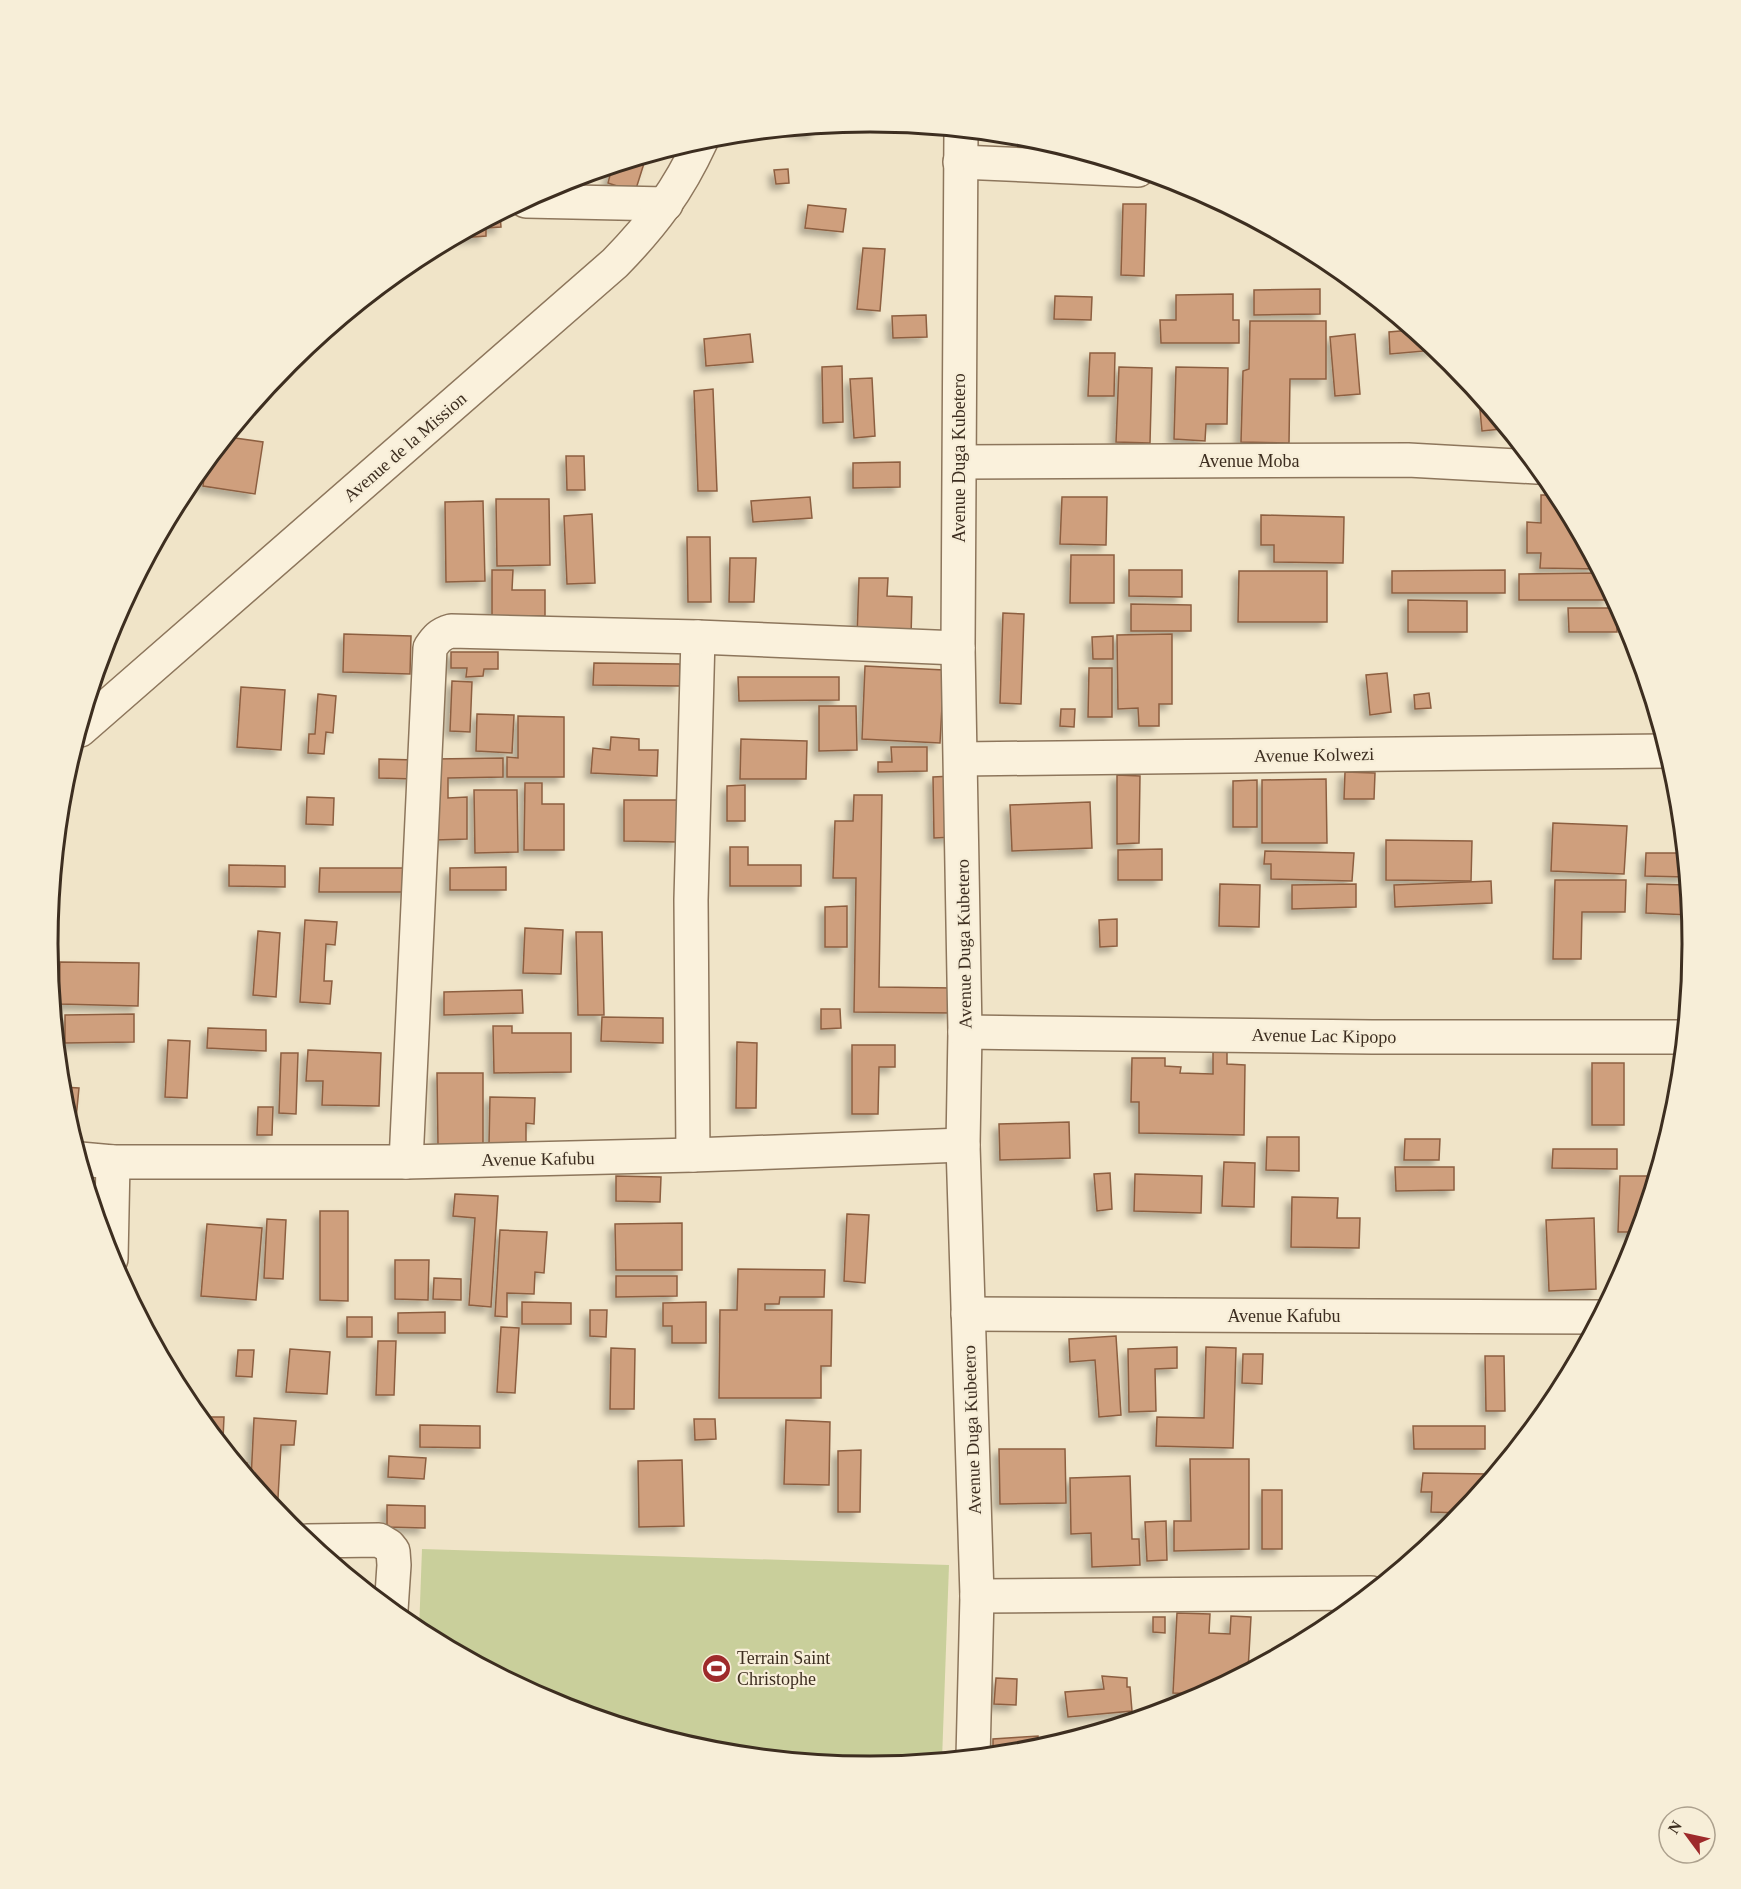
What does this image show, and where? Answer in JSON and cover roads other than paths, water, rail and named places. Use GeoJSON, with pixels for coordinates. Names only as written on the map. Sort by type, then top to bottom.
{"type":"FeatureCollection","features":[{"type":"Feature","properties":{"kind":"street"},"geometry":{"type":"LineString","coordinates":[[961,147],[1095,164]]}},
{"type":"Feature","properties":{"kind":"street","name":"Avenue Duga Kubetero"},"geometry":{"type":"LineString","coordinates":[[961,147],[958,648],[965,1032],[963,1145],[977,1596],[973,1750]]}},
{"type":"Feature","properties":{"kind":"street","name":"Avenue de la Mission"},"geometry":{"type":"LineString","coordinates":[[93,713],[615,263],[646,231],[666,204],[687,172],[695,152]]}},
{"type":"Feature","properties":{"kind":"street"},"geometry":{"type":"LineString","coordinates":[[544,201],[666,204]]}},
{"type":"Feature","properties":{"kind":"street","name":"Avenue Moba"},"geometry":{"type":"LineString","coordinates":[[960,462],[1408,460],[1527,466]]}},
{"type":"Feature","properties":{"kind":"street"},"geometry":{"type":"LineString","coordinates":[[406,1162],[430,648],[443,633],[451,631],[698,637],[958,648]]}},
{"type":"Feature","properties":{"kind":"street"},"geometry":{"type":"LineString","coordinates":[[693,1155],[691,900],[698,637]]}},
{"type":"Feature","properties":{"kind":"street","name":"Avenue Kolwezi"},"geometry":{"type":"LineString","coordinates":[[961,759],[1659,751]]}},
{"type":"Feature","properties":{"kind":"street","name":"Avenue Lac Kipopo"},"geometry":{"type":"LineString","coordinates":[[965,1032],[1372,1037],[1677,1037]]}},
{"type":"Feature","properties":{"kind":"street","name":"Avenue Kafubu"},"geometry":{"type":"LineString","coordinates":[[87,1160],[112,1162],[406,1162],[963,1145]]}},
{"type":"Feature","properties":{"kind":"street"},"geometry":{"type":"LineString","coordinates":[[111,1231],[112,1162]]}},
{"type":"Feature","properties":{"kind":"street","name":"Avenue Kafubu"},"geometry":{"type":"LineString","coordinates":[[968,1314],[1592,1317]]}},
{"type":"Feature","properties":{"kind":"street"},"geometry":{"type":"LineString","coordinates":[[320,1541],[379,1540],[385,1543],[393,1551],[392,1601]]}},
{"type":"Feature","properties":{"kind":"street"},"geometry":{"type":"LineString","coordinates":[[977,1596],[1359,1593]]}},
{"type":"Feature","properties":{"kind":"place","name":"Terrain Saint Christophe"},"geometry":{"type":"Point","coordinates":[716,1668]}}]}
